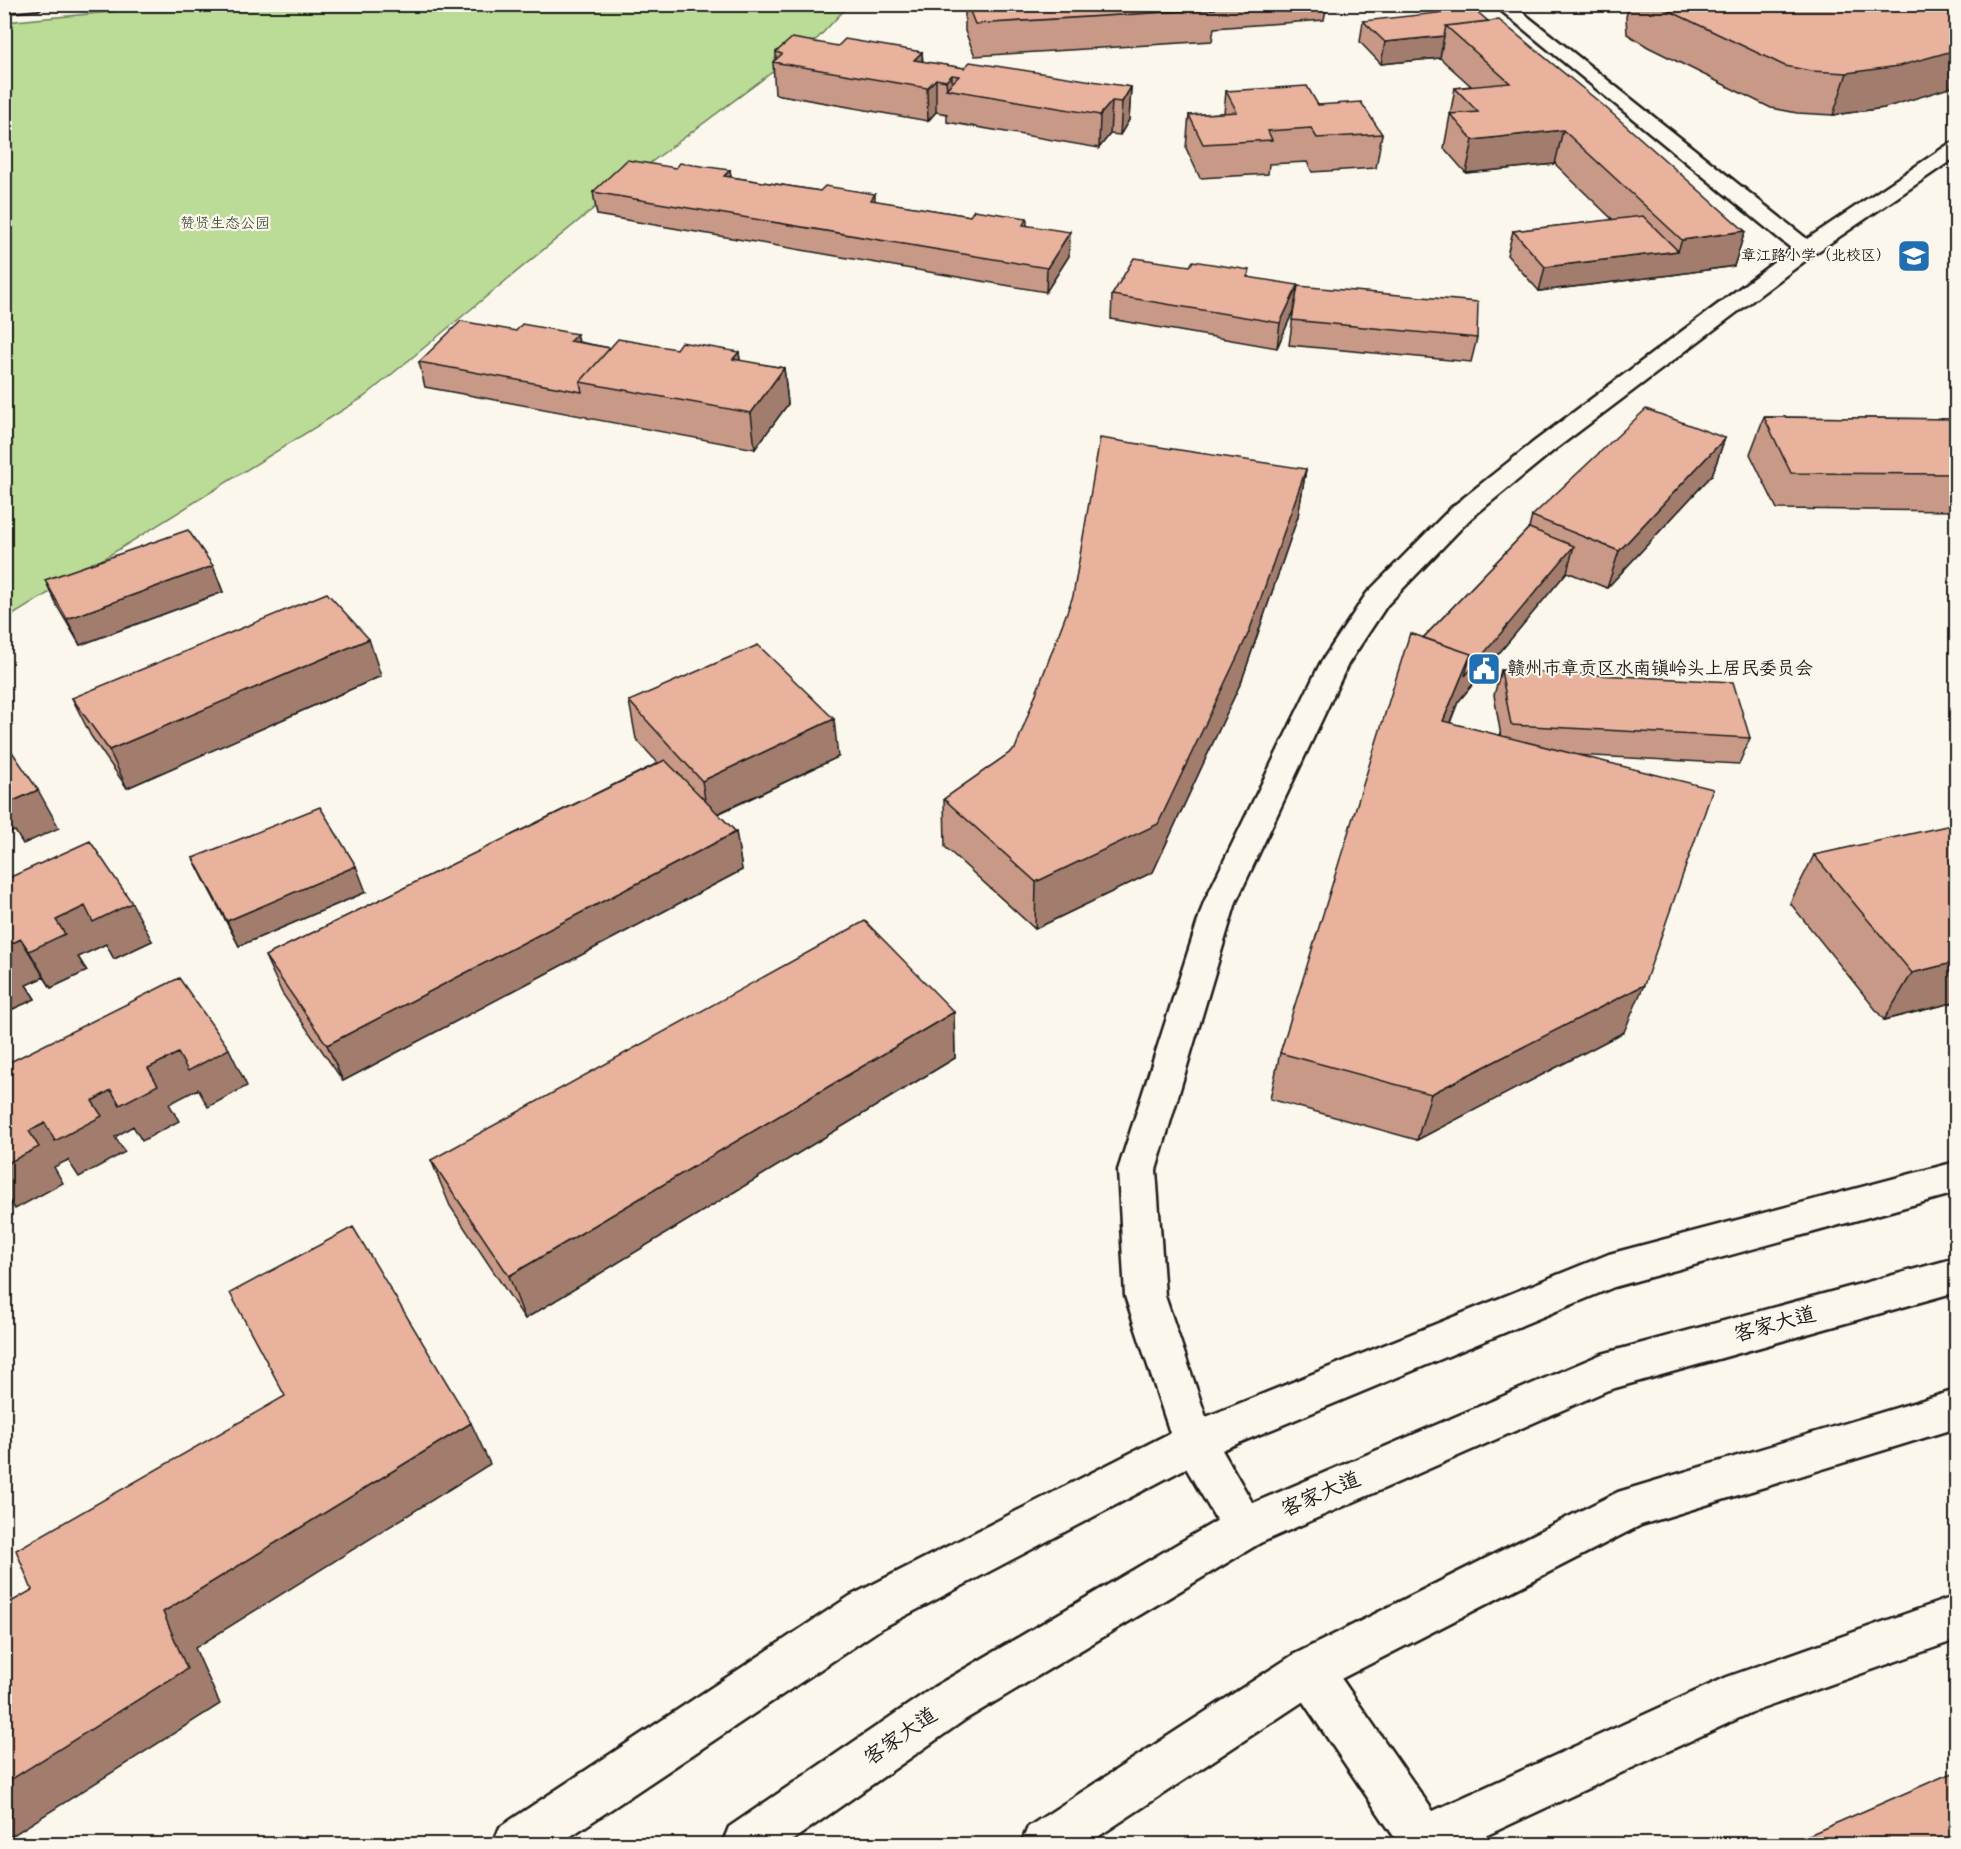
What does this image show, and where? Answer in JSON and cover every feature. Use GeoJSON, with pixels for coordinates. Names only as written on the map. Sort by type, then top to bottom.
{"type":"FeatureCollection","features":[{"type":"Feature","properties":{"kind":"street"},"geometry":{"type":"LineString","coordinates":[[4,7],[38,4]]}},
{"type":"Feature","properties":{"kind":"street"},"geometry":{"type":"LineString","coordinates":[[1501,4],[1806,249]]}},
{"type":"Feature","properties":{"kind":"street"},"geometry":{"type":"LineString","coordinates":[[1245,1528],[1194,1442],[1146,1296],[1137,1170],[1220,902],[1334,664],[1377,599],[1461,513],[1544,446],[1806,249],[1956,148]]}},
{"type":"Feature","properties":{"kind":"street"},"geometry":{"type":"LineString","coordinates":[[517,1845],[866,1612],[1194,1442],[1609,1271],[1956,1178]]}},
{"type":"Feature","properties":{"kind":"street","name":"客家大道"},"geometry":{"type":"LineString","coordinates":[[746,1845],[950,1703],[1245,1528],[1602,1373],[1956,1275]]}},
{"type":"Feature","properties":{"kind":"street"},"geometry":{"type":"LineString","coordinates":[[1045,1845],[1309,1671],[1633,1507],[1956,1410]]}},
{"type":"Feature","properties":{"kind":"street"},"geometry":{"type":"LineString","coordinates":[[1309,1671],[1422,1843],[1743,1693],[1956,1618]]}},
{"type":"Feature","properties":{"kind":"green space","name":"赞贤生态公园"},"geometry":{"type":"Polygon","coordinates":[[[194,4],[849,5],[818,38],[638,172],[364,397],[5,620],[5,22],[194,4]]]}},
{"type":"Feature","properties":{"kind":"building"},"geometry":{"type":"Polygon","coordinates":[[[967,4],[1213,4],[1215,9],[975,24],[967,4]]]}},
{"type":"Feature","properties":{"kind":"building"},"geometry":{"type":"Polygon","coordinates":[[[1655,4],[1956,4],[1956,50],[1899,66],[1847,73],[1811,71],[1785,66],[1655,4]]]}},
{"type":"Feature","properties":{"kind":"building"},"geometry":{"type":"Polygon","coordinates":[[[1474,9],[1488,21],[1446,26],[1444,36],[1385,42],[1363,21],[1474,9]]]}},
{"type":"Feature","properties":{"kind":"building"},"geometry":{"type":"Polygon","coordinates":[[[1499,20],[1597,100],[1745,231],[1682,240],[1563,130],[1473,140],[1450,114],[1478,112],[1455,88],[1510,83],[1446,26],[1499,20]]]}},
{"type":"Feature","properties":{"kind":"building"},"geometry":{"type":"Polygon","coordinates":[[[792,38],[838,46],[845,39],[922,52],[914,60],[964,68],[970,62],[1131,87],[1122,102],[1112,101],[1100,115],[946,89],[959,76],[952,75],[946,81],[936,79],[927,88],[773,62],[782,54],[776,52],[792,38]]]}},
{"type":"Feature","properties":{"kind":"building"},"geometry":{"type":"Polygon","coordinates":[[[1307,86],[1318,105],[1361,102],[1382,134],[1317,138],[1311,128],[1268,131],[1272,140],[1203,144],[1189,115],[1237,112],[1226,91],[1307,86]]]}},
{"type":"Feature","properties":{"kind":"building"},"geometry":{"type":"Polygon","coordinates":[[[627,160],[676,168],[680,163],[730,170],[724,176],[820,191],[825,186],[875,194],[871,200],[970,216],[974,210],[1027,218],[1023,225],[1070,232],[1047,268],[593,192],[627,160]]]}},
{"type":"Feature","properties":{"kind":"building"},"geometry":{"type":"Polygon","coordinates":[[[1643,216],[1678,251],[1545,267],[1513,231],[1643,216]]]}},
{"type":"Feature","properties":{"kind":"building"},"geometry":{"type":"Polygon","coordinates":[[[1134,258],[1190,266],[1193,261],[1250,270],[1247,277],[1298,285],[1280,323],[1112,295],[1134,258]]]}},
{"type":"Feature","properties":{"kind":"building"},"geometry":{"type":"Polygon","coordinates":[[[1298,286],[1478,302],[1477,338],[1292,320],[1298,286]]]}},
{"type":"Feature","properties":{"kind":"building"},"geometry":{"type":"Polygon","coordinates":[[[461,321],[516,331],[522,324],[577,334],[570,341],[610,348],[580,382],[582,392],[419,362],[461,321]]]}},
{"type":"Feature","properties":{"kind":"building"},"geometry":{"type":"Polygon","coordinates":[[[618,339],[676,349],[681,342],[739,352],[733,359],[784,368],[751,413],[580,382],[618,339]]]}},
{"type":"Feature","properties":{"kind":"building"},"geometry":{"type":"Polygon","coordinates":[[[1646,409],[1725,438],[1619,551],[1532,516],[1646,409]]]}},
{"type":"Feature","properties":{"kind":"building"},"geometry":{"type":"Polygon","coordinates":[[[1764,417],[1956,419],[1956,474],[1791,473],[1764,417]]]}},
{"type":"Feature","properties":{"kind":"building"},"geometry":{"type":"Polygon","coordinates":[[[1100,438],[1306,469],[1249,632],[1158,824],[1036,882],[944,799],[1015,749],[1073,596],[1100,438]]]}},
{"type":"Feature","properties":{"kind":"building"},"geometry":{"type":"Polygon","coordinates":[[[1529,528],[1574,546],[1465,676],[1471,654],[1423,638],[1529,528]]]}},
{"type":"Feature","properties":{"kind":"building"},"geometry":{"type":"Polygon","coordinates":[[[188,530],[213,566],[67,619],[45,580],[188,530]]]}},
{"type":"Feature","properties":{"kind":"building"},"geometry":{"type":"Polygon","coordinates":[[[327,593],[369,639],[109,750],[72,698],[327,593]]]}},
{"type":"Feature","properties":{"kind":"building"},"geometry":{"type":"Polygon","coordinates":[[[1410,633],[1471,654],[1443,721],[1713,789],[1644,985],[1431,1094],[1280,1053],[1410,633]]]}},
{"type":"Feature","properties":{"kind":"building"},"geometry":{"type":"Polygon","coordinates":[[[758,645],[834,719],[702,781],[629,701],[758,645]]]}},
{"type":"Feature","properties":{"kind":"building"},"geometry":{"type":"Polygon","coordinates":[[[1501,670],[1733,682],[1750,738],[1511,725],[1501,670]]]}},
{"type":"Feature","properties":{"kind":"building"},"geometry":{"type":"Polygon","coordinates":[[[4,740],[38,790],[4,805],[4,740]]]}},
{"type":"Feature","properties":{"kind":"building"},"geometry":{"type":"Polygon","coordinates":[[[665,760],[736,832],[327,1045],[265,956],[665,760]]]}},
{"type":"Feature","properties":{"kind":"building"},"geometry":{"type":"Polygon","coordinates":[[[320,807],[356,866],[227,921],[193,858],[320,807]]]}},
{"type":"Feature","properties":{"kind":"building"},"geometry":{"type":"Polygon","coordinates":[[[1956,824],[1956,962],[1912,973],[1814,855],[1956,824]]]}},
{"type":"Feature","properties":{"kind":"building"},"geometry":{"type":"Polygon","coordinates":[[[90,841],[132,903],[93,922],[85,906],[56,920],[65,934],[29,951],[21,939],[4,947],[4,880],[90,841]]]}},
{"type":"Feature","properties":{"kind":"building"},"geometry":{"type":"Polygon","coordinates":[[[865,921],[954,1012],[509,1276],[431,1160],[865,921]]]}},
{"type":"Feature","properties":{"kind":"building"},"geometry":{"type":"Polygon","coordinates":[[[4,950],[11,962],[4,965],[4,950]]]}},
{"type":"Feature","properties":{"kind":"building"},"geometry":{"type":"Polygon","coordinates":[[[179,978],[229,1049],[188,1071],[178,1053],[148,1068],[158,1085],[120,1105],[111,1090],[92,1101],[102,1116],[55,1141],[45,1123],[29,1131],[39,1147],[4,1165],[4,1065],[179,978]]]}},
{"type":"Feature","properties":{"kind":"building"},"geometry":{"type":"Polygon","coordinates":[[[353,1227],[471,1423],[163,1612],[187,1669],[4,1784],[4,1606],[32,1590],[16,1550],[285,1396],[230,1293],[353,1227]]]}},
{"type":"Feature","properties":{"kind":"building"},"geometry":{"type":"Polygon","coordinates":[[[1956,1772],[1956,1845],[1786,1845],[1942,1777],[1956,1772]]]}},
{"type":"Feature","properties":{"kind":"place","name":"章江路小学（北校区）"},"geometry":{"type":"Point","coordinates":[1914,256]}},
{"type":"Feature","properties":{"kind":"place","name":"赣州市章贡区水南镇岭头上居民委员会"},"geometry":{"type":"Point","coordinates":[1484,669]}}]}
